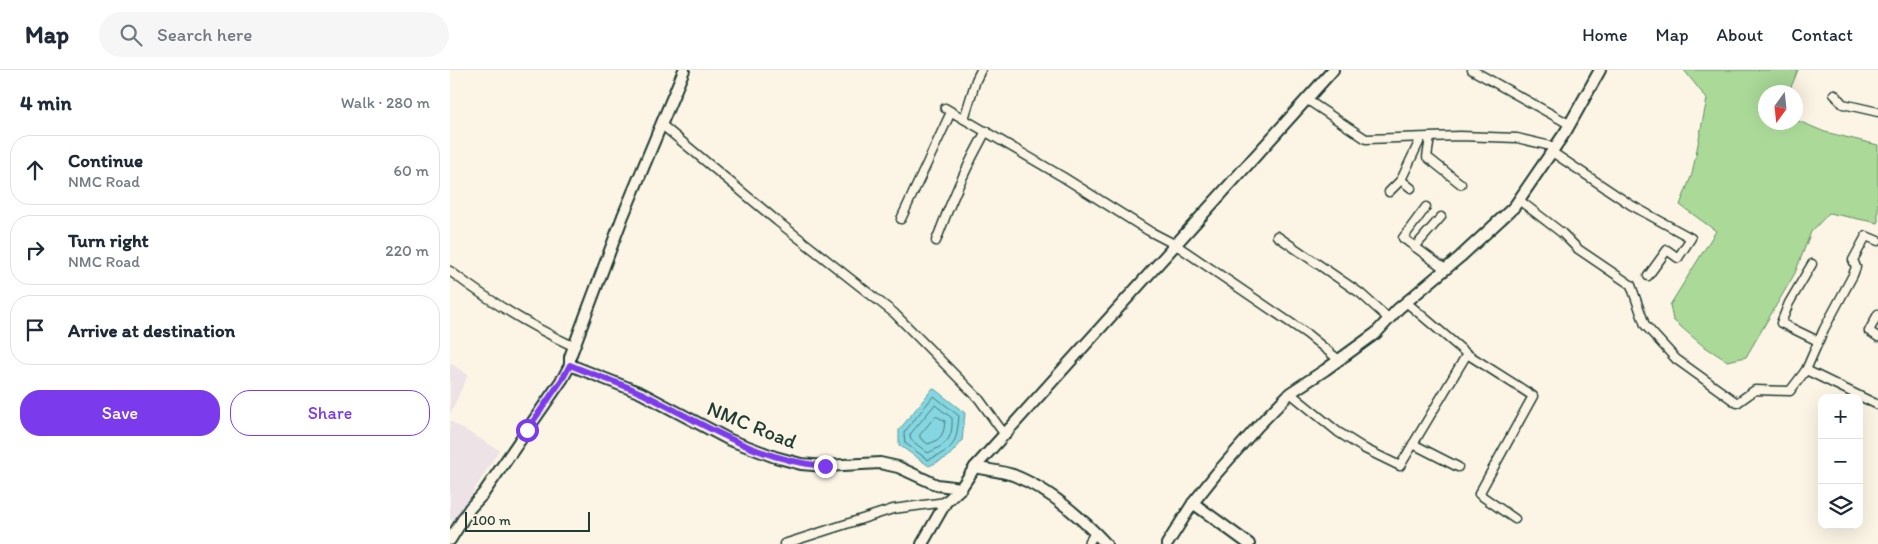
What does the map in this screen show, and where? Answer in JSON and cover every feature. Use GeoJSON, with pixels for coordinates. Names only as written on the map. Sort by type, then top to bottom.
{"type":"FeatureCollection","features":[{"type":"Feature","properties":{"kind":"street"},"geometry":{"type":"LineString","coordinates":[[450,540],[470,508],[483,494],[570,365],[570,357],[596,284],[684,70]]}},
{"type":"Feature","properties":{"kind":"street"},"geometry":{"type":"LineString","coordinates":[[964,119],[976,80],[982,70]]}},
{"type":"Feature","properties":{"kind":"street"},"geometry":{"type":"LineString","coordinates":[[922,544],[946,502],[961,488],[975,468],[1333,70]]}},
{"type":"Feature","properties":{"kind":"street"},"geometry":{"type":"LineString","coordinates":[[1472,70],[1569,124]]}},
{"type":"Feature","properties":{"kind":"street"},"geometry":{"type":"LineString","coordinates":[[1167,544],[1194,503],[1258,426],[1290,393],[1376,333],[1406,302],[1490,229],[1519,200],[1554,149],[1600,70]]}},
{"type":"Feature","properties":{"kind":"street"},"geometry":{"type":"LineString","coordinates":[[1834,94],[1843,104],[1878,112]]}},
{"type":"Feature","properties":{"kind":"street"},"geometry":{"type":"LineString","coordinates":[[1306,99],[1366,139],[1460,136],[1516,138],[1554,149],[1631,205],[1691,238],[1678,258],[1667,250],[1648,276]]}},
{"type":"Feature","properties":{"kind":"street"},"geometry":{"type":"LineString","coordinates":[[901,219],[948,110],[1063,177],[1149,231],[1176,245],[1307,334],[1338,360]]}},
{"type":"Feature","properties":{"kind":"street"},"geometry":{"type":"LineString","coordinates":[[662,125],[777,221],[894,313],[979,399],[1005,435]]}},
{"type":"Feature","properties":{"kind":"street"},"geometry":{"type":"LineString","coordinates":[[936,241],[948,206],[986,132]]}},
{"type":"Feature","properties":{"kind":"street"},"geometry":{"type":"LineString","coordinates":[[1389,192],[1401,180],[1421,138]]}},
{"type":"Feature","properties":{"kind":"street"},"geometry":{"type":"LineString","coordinates":[[1430,138],[1427,157],[1461,184]]}},
{"type":"Feature","properties":{"kind":"street"},"geometry":{"type":"LineString","coordinates":[[1401,180],[1411,188]]}},
{"type":"Feature","properties":{"kind":"street"},"geometry":{"type":"LineString","coordinates":[[1519,200],[1562,233],[1578,249],[1631,285],[1645,324],[1676,359],[1738,403],[1755,390],[1790,390],[1806,370],[1818,341],[1853,275],[1856,266],[1853,260],[1866,236],[1878,241]]}},
{"type":"Feature","properties":{"kind":"street"},"geometry":{"type":"LineString","coordinates":[[1426,207],[1403,238],[1445,269]]}},
{"type":"Feature","properties":{"kind":"street"},"geometry":{"type":"LineString","coordinates":[[1415,247],[1440,217]]}},
{"type":"Feature","properties":{"kind":"street"},"geometry":{"type":"LineString","coordinates":[[1277,236],[1360,293],[1389,319]]}},
{"type":"Feature","properties":{"kind":"street"},"geometry":{"type":"LineString","coordinates":[[1812,264],[1789,303],[1781,323],[1818,341]]}},
{"type":"Feature","properties":{"kind":"street"},"geometry":{"type":"LineString","coordinates":[[450,271],[511,314],[575,347]]}},
{"type":"Feature","properties":{"kind":"street"},"geometry":{"type":"LineString","coordinates":[[1406,302],[1467,354],[1533,396],[1479,494],[1516,519]]}},
{"type":"Feature","properties":{"kind":"street"},"geometry":{"type":"LineString","coordinates":[[1878,314],[1869,331],[1878,337]]}},
{"type":"Feature","properties":{"kind":"street"},"geometry":{"type":"LineString","coordinates":[[1290,393],[1338,432],[1365,449],[1400,466],[1467,354]]}},
{"type":"Feature","properties":{"kind":"street","name":"NMC Road"},"geometry":{"type":"LineString","coordinates":[[570,365],[641,393],[730,440],[775,457],[800,464],[825,466],[880,463],[898,467],[937,485],[961,488]]}},
{"type":"Feature","properties":{"kind":"street"},"geometry":{"type":"LineString","coordinates":[[1806,370],[1878,405]]}},
{"type":"Feature","properties":{"kind":"street"},"geometry":{"type":"LineString","coordinates":[[1413,444],[1458,467]]}},
{"type":"Feature","properties":{"kind":"street"},"geometry":{"type":"LineString","coordinates":[[975,468],[1011,474],[1050,494],[1095,532],[1106,544]]}},
{"type":"Feature","properties":{"kind":"street"},"geometry":{"type":"LineString","coordinates":[[784,544],[893,509],[946,502]]}},
{"type":"Feature","properties":{"kind":"street"},"geometry":{"type":"LineString","coordinates":[[1194,503],[1249,544]]}},
{"type":"Feature","properties":{"kind":"street"},"geometry":{"type":"LineString","coordinates":[[1088,544],[1095,532]]}},
{"type":"Feature","properties":{"kind":"shaded area"},"geometry":{"type":"Polygon","coordinates":[[[450,363],[468,375],[450,414],[450,363]]]}},
{"type":"Feature","properties":{"kind":"shaded area"},"geometry":{"type":"Polygon","coordinates":[[[450,421],[499,450],[455,521],[450,519],[450,421]]]}},
{"type":"Feature","properties":{"kind":"green space"},"geometry":{"type":"Polygon","coordinates":[[[1684,70],[1798,70],[1792,85],[1758,85],[1758,130],[1803,130],[1803,123],[1825,132],[1878,145],[1878,223],[1829,213],[1811,232],[1795,273],[1746,357],[1727,361],[1702,345],[1673,320],[1670,305],[1716,231],[1680,205],[1692,174],[1707,99],[1684,70]]]}},
{"type":"Feature","properties":{"kind":"water"},"geometry":{"type":"Polygon","coordinates":[[[933,388],[965,413],[962,441],[948,457],[929,466],[899,445],[899,430],[933,388]]]}},
{"type":"Feature","properties":{"kind":"route"},"geometry":{"type":"LineString","coordinates":[[527,430],[570,365],[641,393],[730,440],[800,464],[825,466]]}}]}
